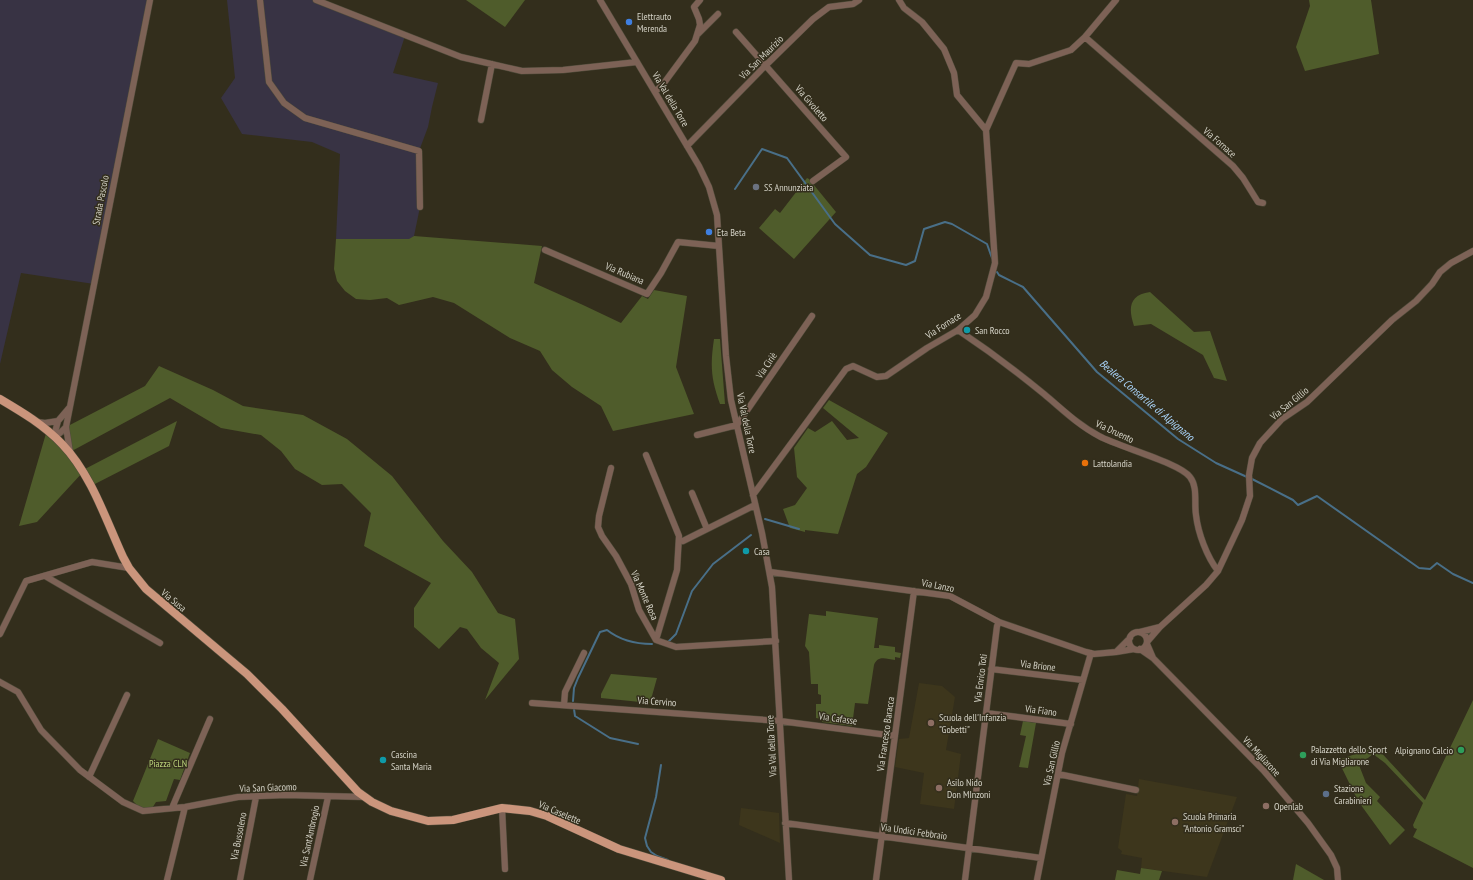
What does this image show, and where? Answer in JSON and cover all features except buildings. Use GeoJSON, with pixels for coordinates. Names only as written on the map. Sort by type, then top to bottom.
{"type":"FeatureCollection","features":[{"type":"Feature","properties":{"kind":"main road","name":"Via Susa"},"geometry":{"type":"LineString","coordinates":[[0,399],[37,422],[70,452],[91,486],[129,568],[146,589],[156,599],[221,651],[266,692],[349,782],[365,797]]}},
{"type":"Feature","properties":{"kind":"main road","name":"Via Caselette"},"geometry":{"type":"LineString","coordinates":[[365,797],[391,811],[428,821],[453,820],[502,808],[519,809],[540,813],[619,849],[721,880]]}},
{"type":"Feature","properties":{"kind":"street","name":"Strada Pascolo"},"geometry":{"type":"LineString","coordinates":[[70,452],[66,427],[150,0]]}},
{"type":"Feature","properties":{"kind":"street"},"geometry":{"type":"LineString","coordinates":[[260,0],[269,82],[284,103],[305,118],[419,151],[420,207]]}},
{"type":"Feature","properties":{"kind":"street"},"geometry":{"type":"LineString","coordinates":[[316,0],[461,57],[522,71],[563,70],[637,62]]}},
{"type":"Feature","properties":{"kind":"street","name":"Via Val della Torre"},"geometry":{"type":"LineString","coordinates":[[600,0],[687,146],[709,187],[715,202],[726,356],[731,400],[770,572],[776,641],[785,823],[790,880]]}},
{"type":"Feature","properties":{"kind":"street"},"geometry":{"type":"LineString","coordinates":[[691,0],[699,19],[700,25],[698,35]]}},
{"type":"Feature","properties":{"kind":"street"},"geometry":{"type":"LineString","coordinates":[[694,7],[700,0]]}},
{"type":"Feature","properties":{"kind":"street","name":"Via San Maurizio"},"geometry":{"type":"LineString","coordinates":[[687,146],[813,19],[829,7],[853,4],[859,0]]}},
{"type":"Feature","properties":{"kind":"street"},"geometry":{"type":"LineString","coordinates":[[899,0],[904,8],[922,22],[944,49],[954,74],[957,95],[986,130]]}},
{"type":"Feature","properties":{"kind":"street","name":"Via Fornace"},"geometry":{"type":"LineString","coordinates":[[753,495],[846,369],[853,366],[877,377],[886,376],[927,348],[958,330],[975,315],[986,297],[995,263],[986,130],[1016,63],[1029,64],[1071,50],[1085,37],[1116,0]]}},
{"type":"Feature","properties":{"kind":"street"},"geometry":{"type":"LineString","coordinates":[[655,92],[690,49],[698,35],[718,14]]}},
{"type":"Feature","properties":{"kind":"street","name":"Via Givoletto"},"geometry":{"type":"LineString","coordinates":[[736,32],[846,157],[813,181]]}},
{"type":"Feature","properties":{"kind":"street","name":"Via Fornace"},"geometry":{"type":"LineString","coordinates":[[1085,37],[1233,166],[1243,178],[1258,202],[1263,203]]}},
{"type":"Feature","properties":{"kind":"street"},"geometry":{"type":"LineString","coordinates":[[481,120],[492,64]]}},
{"type":"Feature","properties":{"kind":"street","name":"Via Rubiana"},"geometry":{"type":"LineString","coordinates":[[545,250],[647,294],[661,273],[678,242],[719,246]]}},
{"type":"Feature","properties":{"kind":"street","name":"Via San Gillio"},"geometry":{"type":"LineString","coordinates":[[1147,643],[1160,627],[1206,585],[1218,571],[1239,526],[1250,496],[1249,475],[1252,458],[1260,443],[1282,419],[1307,402],[1392,320],[1416,302],[1432,284],[1440,272],[1451,263],[1473,251]]}},
{"type":"Feature","properties":{"kind":"street","name":"Via Ciriè"},"geometry":{"type":"LineString","coordinates":[[737,425],[812,316]]}},
{"type":"Feature","properties":{"kind":"street","name":"Via Druento"},"geometry":{"type":"LineString","coordinates":[[958,330],[989,351],[1044,394],[1073,420],[1098,436],[1171,464],[1185,471],[1194,483],[1196,516],[1199,530],[1211,562],[1218,571]]}},
{"type":"Feature","properties":{"kind":"street","name":"Strada Pascolo"},"geometry":{"type":"LineString","coordinates":[[54,436],[58,421],[67,412],[71,404]]}},
{"type":"Feature","properties":{"kind":"street"},"geometry":{"type":"LineString","coordinates":[[37,422],[45,423],[58,421]]}},
{"type":"Feature","properties":{"kind":"street"},"geometry":{"type":"LineString","coordinates":[[697,435],[737,425]]}},
{"type":"Feature","properties":{"kind":"street"},"geometry":{"type":"LineString","coordinates":[[54,436],[66,427]]}},
{"type":"Feature","properties":{"kind":"street"},"geometry":{"type":"LineString","coordinates":[[646,455],[679,536],[677,570],[656,640],[676,647],[776,641]]}},
{"type":"Feature","properties":{"kind":"street","name":"Via Monte Rosa"},"geometry":{"type":"LineString","coordinates":[[611,468],[599,516],[598,527],[631,584],[639,610],[656,640]]}},
{"type":"Feature","properties":{"kind":"street"},"geometry":{"type":"LineString","coordinates":[[692,494],[707,529]]}},
{"type":"Feature","properties":{"kind":"street"},"geometry":{"type":"LineString","coordinates":[[683,541],[755,505]]}},
{"type":"Feature","properties":{"kind":"street"},"geometry":{"type":"LineString","coordinates":[[0,634],[26,581],[92,562],[129,568]]}},
{"type":"Feature","properties":{"kind":"street","name":"Via Lanzo"},"geometry":{"type":"LineString","coordinates":[[770,572],[914,591],[953,598],[999,622],[1091,653],[1137,649]]}},
{"type":"Feature","properties":{"kind":"street"},"geometry":{"type":"LineString","coordinates":[[45,576],[160,643]]}},
{"type":"Feature","properties":{"kind":"street","name":"Via Francesco Baracca"},"geometry":{"type":"LineString","coordinates":[[876,880],[914,591]]}},
{"type":"Feature","properties":{"kind":"street","name":"Via Enrico Toti"},"geometry":{"type":"LineString","coordinates":[[965,880],[996,626],[999,622]]}},
{"type":"Feature","properties":{"kind":"street"},"geometry":{"type":"LineString","coordinates":[[1116,652],[1132,634],[1160,627]]}},
{"type":"Feature","properties":{"kind":"street"},"geometry":{"type":"LineString","coordinates":[[1140,632],[1145,635],[1153,658]]}},
{"type":"Feature","properties":{"kind":"street"},"geometry":{"type":"LineString","coordinates":[[1130,638],[1130,643],[1137,649],[1153,658]]}},
{"type":"Feature","properties":{"kind":"street"},"geometry":{"type":"LineString","coordinates":[[1137,649],[1144,648],[1147,643]]}},
{"type":"Feature","properties":{"kind":"street"},"geometry":{"type":"LineString","coordinates":[[564,705],[565,692],[584,653]]}},
{"type":"Feature","properties":{"kind":"street","name":"Via San Gillio"},"geometry":{"type":"LineString","coordinates":[[1037,880],[1058,774],[1091,653]]}},
{"type":"Feature","properties":{"kind":"street","name":"Via Migliarone"},"geometry":{"type":"LineString","coordinates":[[1153,658],[1264,771],[1308,823],[1331,855],[1337,868],[1338,880]]}},
{"type":"Feature","properties":{"kind":"street","name":"Via Brione"},"geometry":{"type":"LineString","coordinates":[[991,669],[1083,680]]}},
{"type":"Feature","properties":{"kind":"street","name":"Via San Giacomo"},"geometry":{"type":"LineString","coordinates":[[0,682],[18,692],[41,730],[80,770],[123,802],[143,811],[185,807],[238,797],[365,797]]}},
{"type":"Feature","properties":{"kind":"street"},"geometry":{"type":"LineString","coordinates":[[89,777],[127,695]]}},
{"type":"Feature","properties":{"kind":"street","name":"Via Cervino"},"geometry":{"type":"LineString","coordinates":[[532,703],[780,720]]}},
{"type":"Feature","properties":{"kind":"street","name":"Via Fiano"},"geometry":{"type":"LineString","coordinates":[[986,713],[1071,724]]}},
{"type":"Feature","properties":{"kind":"street"},"geometry":{"type":"LineString","coordinates":[[172,808],[210,719]]}},
{"type":"Feature","properties":{"kind":"street","name":"Via Cafasse"},"geometry":{"type":"LineString","coordinates":[[780,720],[895,736]]}},
{"type":"Feature","properties":{"kind":"street"},"geometry":{"type":"LineString","coordinates":[[1058,774],[1136,790]]}},
{"type":"Feature","properties":{"kind":"street","name":"Via Bussoleno"},"geometry":{"type":"LineString","coordinates":[[240,880],[256,797]]}},
{"type":"Feature","properties":{"kind":"street","name":"Via Sant'Ambrogio"},"geometry":{"type":"LineString","coordinates":[[310,880],[328,797]]}},
{"type":"Feature","properties":{"kind":"street"},"geometry":{"type":"LineString","coordinates":[[167,880],[185,807]]}},
{"type":"Feature","properties":{"kind":"street"},"geometry":{"type":"LineString","coordinates":[[502,808],[505,869]]}},
{"type":"Feature","properties":{"kind":"street","name":"Via Undici Febbraio"},"geometry":{"type":"LineString","coordinates":[[785,823],[1041,858]]}},
{"type":"Feature","properties":{"kind":"shaded area"},"geometry":{"type":"Polygon","coordinates":[[[0,0],[150,0],[94,284],[21,273],[0,364],[0,0]]]}},
{"type":"Feature","properties":{"kind":"shaded area"},"geometry":{"type":"Polygon","coordinates":[[[227,0],[316,0],[405,36],[393,73],[438,83],[428,127],[419,151],[420,207],[414,236],[410,239],[336,239],[340,154],[312,142],[242,134],[221,98],[235,78],[227,0]]]}},
{"type":"Feature","properties":{"kind":"shaded area"},"geometry":{"type":"Polygon","coordinates":[[[919,683],[942,686],[955,697],[946,750],[961,754],[954,809],[920,804],[924,773],[895,767],[899,739],[909,738],[919,683]]]}},
{"type":"Feature","properties":{"kind":"shaded area","name":"Scuola Primaria \"Antonio Gramsci\""},"geometry":{"type":"Polygon","coordinates":[[[1139,779],[1237,797],[1207,877],[1141,868],[1142,858],[1121,854],[1122,851],[1118,848],[1126,794],[1137,796],[1139,779]]]}},
{"type":"Feature","properties":{"kind":"shaded area"},"geometry":{"type":"Polygon","coordinates":[[[741,808],[779,813],[780,843],[739,825],[741,808]]]}},
{"type":"Feature","properties":{"kind":"green space"},"geometry":{"type":"Polygon","coordinates":[[[466,0],[525,0],[505,27],[466,0]]]}},
{"type":"Feature","properties":{"kind":"green space"},"geometry":{"type":"Polygon","coordinates":[[[1309,0],[1371,0],[1379,54],[1305,71],[1296,47],[1310,6],[1309,0]]]}},
{"type":"Feature","properties":{"kind":"green space"},"geometry":{"type":"Polygon","coordinates":[[[807,178],[836,212],[794,259],[759,228],[775,209],[780,213],[807,178]]]}},
{"type":"Feature","properties":{"kind":"green space"},"geometry":{"type":"Polygon","coordinates":[[[414,236],[542,246],[534,283],[621,323],[642,296],[648,299],[654,290],[687,296],[676,367],[694,414],[613,431],[601,406],[572,387],[552,370],[540,351],[510,338],[454,303],[433,297],[399,305],[387,298],[370,300],[356,299],[345,291],[337,281],[334,269],[336,239],[409,239],[414,236]]]}},
{"type":"Feature","properties":{"kind":"green space"},"geometry":{"type":"Polygon","coordinates":[[[1150,292],[1194,332],[1210,331],[1227,381],[1214,378],[1203,355],[1151,324],[1134,326],[1131,314],[1132,303],[1138,296],[1150,292]]]}},
{"type":"Feature","properties":{"kind":"green space"},"geometry":{"type":"Polygon","coordinates":[[[714,339],[720,339],[725,404],[720,404],[713,380],[712,357],[714,339]]]}},
{"type":"Feature","properties":{"kind":"green space"},"geometry":{"type":"Polygon","coordinates":[[[159,366],[213,390],[243,406],[303,415],[347,439],[392,476],[443,541],[472,572],[498,613],[515,619],[519,659],[485,700],[499,663],[481,648],[467,629],[460,627],[439,649],[414,627],[414,608],[431,583],[364,546],[371,513],[342,484],[322,485],[295,469],[281,451],[261,435],[221,428],[170,398],[70,452],[83,470],[177,421],[169,446],[91,486],[83,472],[37,522],[19,526],[47,430],[69,451],[66,427],[145,386],[159,366]]]}},
{"type":"Feature","properties":{"kind":"green space"},"geometry":{"type":"Polygon","coordinates":[[[829,400],[888,433],[866,467],[857,474],[838,534],[805,530],[805,532],[790,528],[783,509],[795,505],[807,488],[797,477],[794,448],[808,428],[815,432],[832,421],[847,440],[859,438],[823,408],[829,400]]]}},
{"type":"Feature","properties":{"kind":"green space"},"geometry":{"type":"Polygon","coordinates":[[[826,611],[878,618],[874,648],[879,648],[879,645],[895,647],[895,652],[901,653],[900,658],[895,657],[895,660],[883,658],[876,662],[874,665],[868,704],[855,703],[852,726],[822,722],[822,719],[816,718],[816,704],[821,704],[821,695],[818,694],[818,684],[811,684],[809,652],[805,646],[809,614],[826,616],[826,611]]]}},
{"type":"Feature","properties":{"kind":"green space"},"geometry":{"type":"Polygon","coordinates":[[[611,674],[657,678],[650,703],[601,698],[601,694],[611,674]]]}},
{"type":"Feature","properties":{"kind":"green space","name":"Alpignano Calcio"},"geometry":{"type":"Polygon","coordinates":[[[1473,700],[1473,868],[1413,837],[1417,829],[1414,828],[1413,825],[1423,803],[1385,763],[1373,754],[1359,765],[1366,783],[1380,797],[1377,801],[1405,830],[1390,845],[1358,801],[1338,760],[1376,747],[1425,800],[1473,700]]]}},
{"type":"Feature","properties":{"kind":"green space"},"geometry":{"type":"Polygon","coordinates":[[[1023,721],[1036,723],[1028,768],[1019,767],[1026,736],[1020,735],[1023,721]]]}},
{"type":"Feature","properties":{"kind":"green space","name":"Piazza CLN"},"geometry":{"type":"Polygon","coordinates":[[[158,739],[190,753],[180,780],[174,779],[166,801],[156,802],[151,810],[143,811],[133,801],[158,739]]]}},
{"type":"Feature","properties":{"kind":"green space"},"geometry":{"type":"Polygon","coordinates":[[[1296,864],[1324,880],[1293,880],[1296,864]]]}},
{"type":"Feature","properties":{"kind":"green space"},"geometry":{"type":"Polygon","coordinates":[[[1141,868],[1162,871],[1159,880],[1115,880],[1117,870],[1140,874],[1141,868]]]}},
{"type":"Feature","properties":{"kind":"waterway","name":"Bealera Consortile di Alpignano"},"geometry":{"type":"LineString","coordinates":[[735,189],[762,149],[787,158],[835,224],[870,255],[906,265],[915,261],[924,229],[945,222],[952,224],[987,244],[992,258]]}},
{"type":"Feature","properties":{"kind":"waterway","name":"Bealera Consortile di Alpignano"},"geometry":{"type":"LineString","coordinates":[[997,272],[999,275],[1023,287],[1097,372],[1178,439],[1216,463],[1247,477]]}},
{"type":"Feature","properties":{"kind":"waterway","name":"Bealera Consortile di Alpignano"},"geometry":{"type":"LineString","coordinates":[[1252,479],[1293,500],[1298,505],[1317,496],[1419,568],[1430,569],[1437,563],[1453,574],[1473,583]]}},
{"type":"Feature","properties":{"kind":"waterway"},"geometry":{"type":"LineString","coordinates":[[765,519],[799,529]]}},
{"type":"Feature","properties":{"kind":"waterway","name":"Bealera Consortile di Alpignano"},"geometry":{"type":"LineString","coordinates":[[667,643],[676,634],[692,591],[713,564],[751,535]]}},
{"type":"Feature","properties":{"kind":"waterway"},"geometry":{"type":"LineString","coordinates":[[573,701],[574,688],[600,632],[607,630],[612,634],[629,641],[652,644]]}},
{"type":"Feature","properties":{"kind":"waterway","name":"Bealera Consortile di Alpignano"},"geometry":{"type":"LineString","coordinates":[[574,709],[575,716],[610,738],[638,744]]}},
{"type":"Feature","properties":{"kind":"waterway","name":"Bealera Consortile di Alpignano"},"geometry":{"type":"LineString","coordinates":[[661,765],[656,797],[645,838],[647,846],[651,852],[668,860]]}},
{"type":"Feature","properties":{"kind":"place","name":"Elettrauto Merenda"},"geometry":{"type":"Point","coordinates":[629,22]}},
{"type":"Feature","properties":{"kind":"place","name":"SS Annunziata"},"geometry":{"type":"Point","coordinates":[756,187]}},
{"type":"Feature","properties":{"kind":"place","name":"Eta Beta"},"geometry":{"type":"Point","coordinates":[709,232]}},
{"type":"Feature","properties":{"kind":"place","name":"San Rocco"},"geometry":{"type":"Point","coordinates":[967,330]}},
{"type":"Feature","properties":{"kind":"place","name":"Lattolandia"},"geometry":{"type":"Point","coordinates":[1085,463]}},
{"type":"Feature","properties":{"kind":"place","name":"Casa"},"geometry":{"type":"Point","coordinates":[746,551]}},
{"type":"Feature","properties":{"kind":"place","name":"Scuola dell'Infanzia \"Gobetti\""},"geometry":{"type":"Point","coordinates":[931,723]}},
{"type":"Feature","properties":{"kind":"place","name":"Alpignano Calcio"},"geometry":{"type":"Point","coordinates":[1461,750]}},
{"type":"Feature","properties":{"kind":"place","name":"Palazzetto dello Sport di Via Migliarone"},"geometry":{"type":"Point","coordinates":[1303,755]}},
{"type":"Feature","properties":{"kind":"place","name":"Cascina Santa Maria"},"geometry":{"type":"Point","coordinates":[383,760]}},
{"type":"Feature","properties":{"kind":"place","name":"Asilo Nido Don MInzoni"},"geometry":{"type":"Point","coordinates":[939,788]}},
{"type":"Feature","properties":{"kind":"place","name":"Stazione Carabinieri"},"geometry":{"type":"Point","coordinates":[1326,794]}},
{"type":"Feature","properties":{"kind":"place","name":"Openlab"},"geometry":{"type":"Point","coordinates":[1266,806]}},
{"type":"Feature","properties":{"kind":"place","name":"Scuola Primaria \"Antonio Gramsci\""},"geometry":{"type":"Point","coordinates":[1175,822]}}]}
